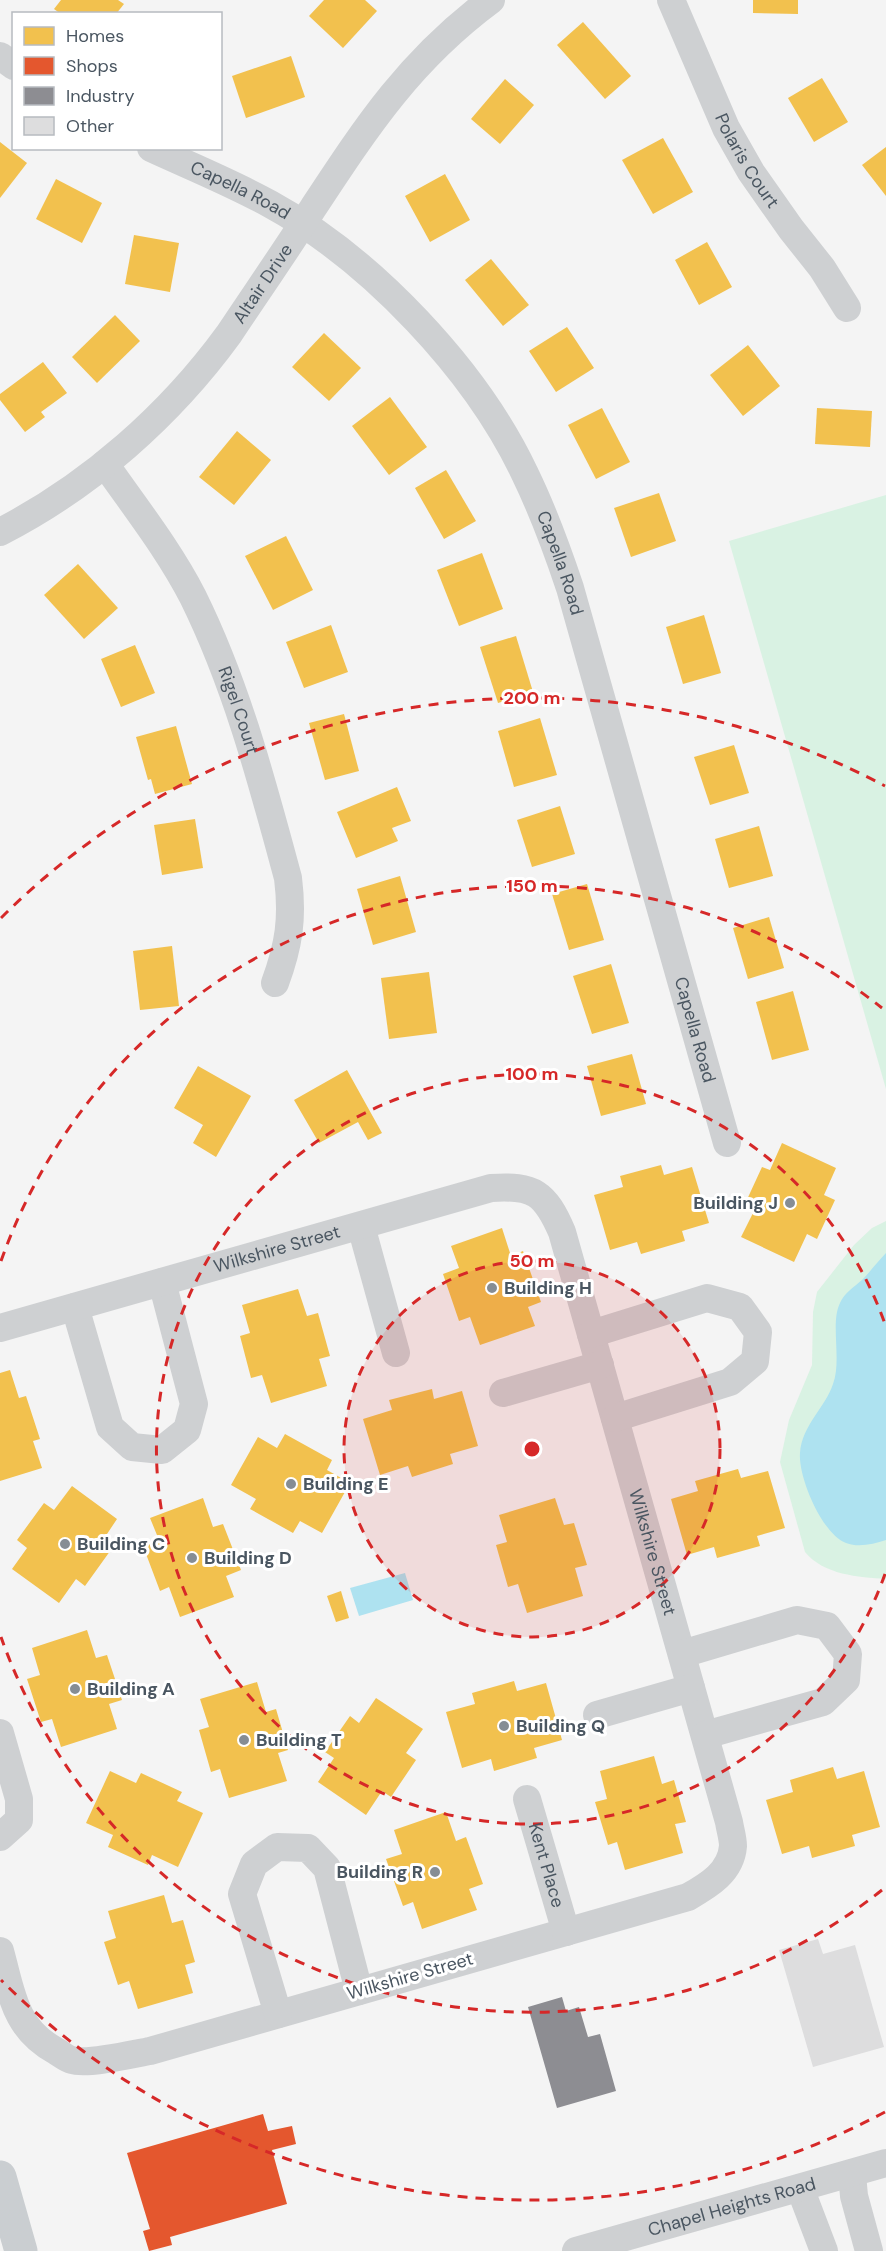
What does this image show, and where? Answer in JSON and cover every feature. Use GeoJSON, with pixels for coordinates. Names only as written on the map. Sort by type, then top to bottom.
{"type":"FeatureCollection","features":[{"type":"Feature","properties":{"kind":"main road"},"geometry":{"type":"LineString","coordinates":[[0,2178],[21,2251]]}},
{"type":"Feature","properties":{"kind":"street","name":"Altair Drive"},"geometry":{"type":"LineString","coordinates":[[0,532],[50,502],[105,464],[154,421],[208,364],[363,133],[397,87],[443,38],[491,0]]}},
{"type":"Feature","properties":{"kind":"street","name":"Polaris Court"},"geometry":{"type":"LineString","coordinates":[[671,0],[726,128],[751,172],[822,268],[847,308]]}},
{"type":"Feature","properties":{"kind":"street","name":"Capella Road"},"geometry":{"type":"LineString","coordinates":[[155,150],[270,204],[340,250],[426,331],[469,383],[510,445],[525,473],[555,543],[570,588],[728,1143]]}},
{"type":"Feature","properties":{"kind":"street","name":"Rigel Court"},"geometry":{"type":"LineString","coordinates":[[105,464],[157,538],[192,595],[238,704],[288,878],[291,903],[290,933],[275,983]]}},
{"type":"Feature","properties":{"kind":"street","name":"Wilkshire Street"},"geometry":{"type":"LineString","coordinates":[[0,1328],[491,1188],[517,1186],[539,1195],[552,1210],[562,1232],[692,1688],[729,1822],[733,1846],[725,1869],[709,1885],[688,1897],[150,2051],[107,2059],[73,2061],[46,2046],[28,2031],[17,2011],[0,1951]]}},
{"type":"Feature","properties":{"kind":"street"},"geometry":{"type":"LineString","coordinates":[[361,1226],[396,1353]]}},
{"type":"Feature","properties":{"kind":"street"},"geometry":{"type":"LineString","coordinates":[[75,1307],[110,1427],[132,1447],[162,1450],[187,1430],[195,1404],[162,1282]]}},
{"type":"Feature","properties":{"kind":"street"},"geometry":{"type":"LineString","coordinates":[[591,1334],[707,1298],[740,1307],[758,1332],[755,1361],[730,1382],[615,1418]]}},
{"type":"Feature","properties":{"kind":"street"},"geometry":{"type":"LineString","coordinates":[[503,1393],[600,1365]]}},
{"type":"Feature","properties":{"kind":"street"},"geometry":{"type":"LineString","coordinates":[[681,1654],[797,1620],[827,1626],[848,1654],[846,1680],[823,1702],[705,1735]]}},
{"type":"Feature","properties":{"kind":"street"},"geometry":{"type":"LineString","coordinates":[[597,1715],[692,1688]]}},
{"type":"Feature","properties":{"kind":"street"},"geometry":{"type":"LineString","coordinates":[[0,1733],[19,1799],[19,1820],[0,1838]]}},
{"type":"Feature","properties":{"kind":"street","name":"Kent Place"},"geometry":{"type":"LineString","coordinates":[[527,1799],[566,1932]]}},
{"type":"Feature","properties":{"kind":"street"},"geometry":{"type":"LineString","coordinates":[[278,2014],[242,1894],[254,1864],[277,1847],[308,1848],[327,1868],[359,1991]]}},
{"type":"Feature","properties":{"kind":"street","name":"Chapel Heights Road"},"geometry":{"type":"LineString","coordinates":[[576,2251],[886,2163]]}},
{"type":"Feature","properties":{"kind":"street"},"geometry":{"type":"LineString","coordinates":[[852,2174],[854,2196],[869,2251]]}},
{"type":"Feature","properties":{"kind":"street"},"geometry":{"type":"LineString","coordinates":[[800,2188],[824,2251]]}},
{"type":"Feature","properties":{"kind":"green space"},"geometry":{"type":"Polygon","coordinates":[[[886,495],[886,1089],[729,541],[886,495]]]}},
{"type":"Feature","properties":{"kind":"green space"},"geometry":{"type":"Polygon","coordinates":[[[886,1221],[886,1579],[853,1576],[832,1570],[813,1560],[805,1552],[780,1462],[789,1420],[812,1365],[813,1312],[817,1292],[854,1245],[872,1228],[886,1221]]]}},
{"type":"Feature","properties":{"kind":"water"},"geometry":{"type":"Polygon","coordinates":[[[886,1253],[886,1540],[856,1545],[837,1538],[820,1517],[807,1490],[800,1463],[800,1453],[809,1425],[833,1384],[836,1364],[836,1321],[840,1303],[886,1253]]]}},
{"type":"Feature","properties":{"kind":"water"},"geometry":{"type":"Polygon","coordinates":[[[405,1573],[413,1600],[359,1616],[350,1588],[405,1573]]]}},
{"type":"Feature","properties":{"kind":"building: Homes"},"geometry":{"type":"Polygon","coordinates":[[[61,0],[118,0],[124,4],[118,12],[58,12],[54,9],[61,0]]]}},
{"type":"Feature","properties":{"kind":"building: Homes"},"geometry":{"type":"Polygon","coordinates":[[[324,0],[365,0],[377,11],[343,48],[309,16],[324,0]]]}},
{"type":"Feature","properties":{"kind":"building: Homes"},"geometry":{"type":"Polygon","coordinates":[[[753,0],[798,0],[798,14],[753,13],[753,0]]]}},
{"type":"Feature","properties":{"kind":"building: Homes"},"geometry":{"type":"Polygon","coordinates":[[[583,22],[631,76],[605,99],[557,45],[583,22]]]}},
{"type":"Feature","properties":{"kind":"building: Homes"},"geometry":{"type":"Polygon","coordinates":[[[291,56],[305,97],[246,118],[232,76],[291,56]]]}},
{"type":"Feature","properties":{"kind":"building: Homes"},"geometry":{"type":"Polygon","coordinates":[[[822,78],[848,122],[814,142],[788,98],[822,78]]]}},
{"type":"Feature","properties":{"kind":"building: Homes"},"geometry":{"type":"Polygon","coordinates":[[[505,79],[534,105],[500,144],[471,119],[505,79]]]}},
{"type":"Feature","properties":{"kind":"building: Homes"},"geometry":{"type":"Polygon","coordinates":[[[663,138],[693,192],[653,214],[622,160],[663,138]]]}},
{"type":"Feature","properties":{"kind":"building: Homes"},"geometry":{"type":"Polygon","coordinates":[[[0,142],[27,163],[0,198],[0,142]]]}},
{"type":"Feature","properties":{"kind":"building: Homes"},"geometry":{"type":"Polygon","coordinates":[[[886,147],[886,196],[862,165],[886,147]]]}},
{"type":"Feature","properties":{"kind":"building: Homes"},"geometry":{"type":"Polygon","coordinates":[[[445,174],[470,220],[430,242],[405,196],[445,174]]]}},
{"type":"Feature","properties":{"kind":"building: Homes"},"geometry":{"type":"Polygon","coordinates":[[[56,179],[102,203],[82,243],[36,219],[56,179]]]}},
{"type":"Feature","properties":{"kind":"building: Homes"},"geometry":{"type":"Polygon","coordinates":[[[134,235],[179,243],[170,292],[125,284],[134,235]]]}},
{"type":"Feature","properties":{"kind":"building: Homes"},"geometry":{"type":"Polygon","coordinates":[[[707,242],[732,287],[699,305],[675,260],[707,242]]]}},
{"type":"Feature","properties":{"kind":"building: Homes"},"geometry":{"type":"Polygon","coordinates":[[[491,259],[529,305],[503,326],[465,280],[491,259]]]}},
{"type":"Feature","properties":{"kind":"building: Homes"},"geometry":{"type":"Polygon","coordinates":[[[115,315],[140,341],[97,383],[72,357],[115,315]]]}},
{"type":"Feature","properties":{"kind":"building: Homes"},"geometry":{"type":"Polygon","coordinates":[[[567,327],[594,368],[556,392],[529,351],[567,327]]]}},
{"type":"Feature","properties":{"kind":"building: Homes"},"geometry":{"type":"Polygon","coordinates":[[[324,333],[361,368],[329,401],[292,367],[324,333]]]}},
{"type":"Feature","properties":{"kind":"building: Homes"},"geometry":{"type":"Polygon","coordinates":[[[748,345],[780,386],[743,416],[710,375],[748,345]]]}},
{"type":"Feature","properties":{"kind":"building: Homes"},"geometry":{"type":"Polygon","coordinates":[[[43,362],[67,393],[41,412],[45,417],[25,432],[0,400],[0,394],[43,362]]]}},
{"type":"Feature","properties":{"kind":"building: Homes"},"geometry":{"type":"Polygon","coordinates":[[[390,397],[427,447],[389,475],[352,426],[390,397]]]}},
{"type":"Feature","properties":{"kind":"building: Homes"},"geometry":{"type":"Polygon","coordinates":[[[602,408],[630,462],[596,479],[568,425],[602,408]]]}},
{"type":"Feature","properties":{"kind":"building: Homes"},"geometry":{"type":"Polygon","coordinates":[[[817,408],[872,411],[870,447],[815,444],[817,408]]]}},
{"type":"Feature","properties":{"kind":"building: Homes"},"geometry":{"type":"Polygon","coordinates":[[[237,431],[271,460],[234,505],[199,477],[237,431]]]}},
{"type":"Feature","properties":{"kind":"building: Homes"},"geometry":{"type":"Polygon","coordinates":[[[446,470],[476,521],[444,539],[415,488],[446,470]]]}},
{"type":"Feature","properties":{"kind":"building: Homes"},"geometry":{"type":"Polygon","coordinates":[[[659,493],[676,541],[631,557],[614,508],[659,493]]]}},
{"type":"Feature","properties":{"kind":"building: Homes"},"geometry":{"type":"Polygon","coordinates":[[[286,536],[313,590],[273,610],[245,556],[286,536]]]}},
{"type":"Feature","properties":{"kind":"building: Homes"},"geometry":{"type":"Polygon","coordinates":[[[482,553],[503,609],[459,626],[437,570],[482,553]]]}},
{"type":"Feature","properties":{"kind":"building: Homes"},"geometry":{"type":"Polygon","coordinates":[[[78,564],[118,608],[84,639],[44,595],[78,564]]]}},
{"type":"Feature","properties":{"kind":"building: Homes"},"geometry":{"type":"Polygon","coordinates":[[[704,615],[721,673],[683,684],[666,627],[704,615]]]}},
{"type":"Feature","properties":{"kind":"building: Homes"},"geometry":{"type":"Polygon","coordinates":[[[331,625],[348,672],[304,688],[286,642],[331,625]]]}},
{"type":"Feature","properties":{"kind":"building: Homes"},"geometry":{"type":"Polygon","coordinates":[[[516,636],[533,692],[498,703],[480,647],[516,636]]]}},
{"type":"Feature","properties":{"kind":"building: Homes"},"geometry":{"type":"Polygon","coordinates":[[[135,645],[155,693],[121,707],[101,659],[135,645]]]}},
{"type":"Feature","properties":{"kind":"building: Homes"},"geometry":{"type":"Polygon","coordinates":[[[344,714],[359,771],[325,780],[309,723],[344,714]]]}},
{"type":"Feature","properties":{"kind":"building: Homes"},"geometry":{"type":"Polygon","coordinates":[[[540,718],[557,775],[514,787],[498,731],[540,718]]]}},
{"type":"Feature","properties":{"kind":"building: Homes"},"geometry":{"type":"Polygon","coordinates":[[[176,726],[192,784],[155,794],[151,779],[148,780],[136,737],[176,726]]]}},
{"type":"Feature","properties":{"kind":"building: Homes"},"geometry":{"type":"Polygon","coordinates":[[[734,745],[749,793],[710,805],[694,757],[734,745]]]}},
{"type":"Feature","properties":{"kind":"building: Homes"},"geometry":{"type":"Polygon","coordinates":[[[397,787],[411,821],[392,828],[398,841],[356,858],[337,812],[397,787]]]}},
{"type":"Feature","properties":{"kind":"building: Homes"},"geometry":{"type":"Polygon","coordinates":[[[560,806],[575,854],[532,867],[517,820],[560,806]]]}},
{"type":"Feature","properties":{"kind":"building: Homes"},"geometry":{"type":"Polygon","coordinates":[[[195,819],[203,868],[162,875],[154,825],[195,819]]]}},
{"type":"Feature","properties":{"kind":"building: Homes"},"geometry":{"type":"Polygon","coordinates":[[[759,826],[773,876],[729,888],[715,839],[759,826]]]}},
{"type":"Feature","properties":{"kind":"building: Homes"},"geometry":{"type":"Polygon","coordinates":[[[400,876],[416,932],[373,945],[357,889],[400,876]]]}},
{"type":"Feature","properties":{"kind":"building: Homes"},"geometry":{"type":"Polygon","coordinates":[[[587,884],[604,940],[569,950],[552,894],[587,884]]]}},
{"type":"Feature","properties":{"kind":"building: Homes"},"geometry":{"type":"Polygon","coordinates":[[[769,917],[784,968],[748,979],[733,928],[769,917]]]}},
{"type":"Feature","properties":{"kind":"building: Homes"},"geometry":{"type":"Polygon","coordinates":[[[172,946],[179,1006],[140,1010],[133,951],[172,946]]]}},
{"type":"Feature","properties":{"kind":"building: Homes"},"geometry":{"type":"Polygon","coordinates":[[[611,964],[629,1023],[592,1034],[573,976],[611,964]]]}},
{"type":"Feature","properties":{"kind":"building: Homes"},"geometry":{"type":"Polygon","coordinates":[[[429,972],[437,1033],[389,1039],[381,978],[429,972]]]}},
{"type":"Feature","properties":{"kind":"building: Homes"},"geometry":{"type":"Polygon","coordinates":[[[793,991],[809,1050],[772,1060],[756,1002],[793,991]]]}},
{"type":"Feature","properties":{"kind":"building: Homes"},"geometry":{"type":"Polygon","coordinates":[[[632,1054],[646,1104],[601,1116],[587,1066],[632,1054]]]}},
{"type":"Feature","properties":{"kind":"building: Homes"},"geometry":{"type":"Polygon","coordinates":[[[198,1066],[251,1096],[216,1157],[193,1143],[203,1125],[174,1108],[198,1066]]]}},
{"type":"Feature","properties":{"kind":"building: Homes"},"geometry":{"type":"Polygon","coordinates":[[[347,1070],[382,1133],[368,1140],[358,1122],[319,1143],[294,1100],[347,1070]]]}},
{"type":"Feature","properties":{"kind":"building: Homes","name":"Building J"},"geometry":{"type":"Polygon","coordinates":[[[782,1143],[836,1168],[824,1195],[835,1200],[817,1239],[807,1234],[794,1262],[741,1237],[754,1211],[744,1206],[762,1167],[770,1170],[782,1143]]]}},
{"type":"Feature","properties":{"kind":"building: Homes"},"geometry":{"type":"Polygon","coordinates":[[[661,1165],[664,1175],[692,1167],[709,1223],[682,1231],[685,1241],[641,1254],[637,1242],[610,1250],[594,1195],[623,1187],[620,1176],[661,1165]]]}},
{"type":"Feature","properties":{"kind":"building: Homes","name":"Building H"},"geometry":{"type":"Polygon","coordinates":[[[502,1228],[511,1256],[523,1251],[541,1302],[528,1307],[535,1326],[480,1345],[470,1317],[459,1321],[443,1274],[459,1268],[451,1246],[502,1228]]]}},
{"type":"Feature","properties":{"kind":"building: Homes"},"geometry":{"type":"Polygon","coordinates":[[[298,1289],[307,1316],[318,1313],[330,1356],[319,1359],[327,1386],[271,1403],[262,1375],[251,1378],[240,1336],[250,1333],[242,1305],[298,1289]]]}},
{"type":"Feature","properties":{"kind":"building: Homes"},"geometry":{"type":"Polygon","coordinates":[[[10,1370],[19,1398],[26,1396],[40,1439],[33,1441],[42,1468],[0,1481],[0,1373],[10,1370]]]}},
{"type":"Feature","properties":{"kind":"building: Homes"},"geometry":{"type":"Polygon","coordinates":[[[432,1389],[434,1399],[462,1391],[478,1446],[450,1454],[453,1464],[412,1477],[408,1466],[380,1475],[363,1419],[392,1410],[389,1400],[432,1389]]]}},
{"type":"Feature","properties":{"kind":"building: Homes","name":"Building E"},"geometry":{"type":"Polygon","coordinates":[[[285,1434],[332,1460],[327,1470],[350,1483],[322,1533],[300,1521],[293,1533],[250,1509],[256,1499],[231,1485],[258,1437],[277,1448],[285,1434]]]}},
{"type":"Feature","properties":{"kind":"building: Homes"},"geometry":{"type":"Polygon","coordinates":[[[738,1469],[741,1478],[768,1471],[785,1528],[757,1536],[760,1546],[717,1558],[714,1547],[687,1555],[671,1499],[698,1491],[695,1481],[738,1469]]]}},
{"type":"Feature","properties":{"kind":"building: Homes","name":"Building C"},"geometry":{"type":"Polygon","coordinates":[[[72,1486],[117,1519],[103,1540],[113,1547],[85,1586],[76,1579],[59,1603],[12,1569],[27,1548],[17,1540],[44,1503],[54,1510],[72,1486]]]}},
{"type":"Feature","properties":{"kind":"building: Homes","name":"Building D"},"geometry":{"type":"Polygon","coordinates":[[[203,1498],[213,1527],[223,1524],[241,1570],[226,1576],[234,1597],[180,1617],[169,1587],[160,1591],[143,1546],[159,1540],[150,1518],[203,1498]]]}},
{"type":"Feature","properties":{"kind":"building: Homes"},"geometry":{"type":"Polygon","coordinates":[[[555,1498],[564,1525],[574,1523],[587,1565],[575,1568],[583,1596],[527,1613],[518,1584],[508,1587],[496,1545],[507,1542],[499,1515],[555,1498]]]}},
{"type":"Feature","properties":{"kind":"building: Homes"},"geometry":{"type":"Polygon","coordinates":[[[341,1591],[349,1618],[336,1622],[327,1596],[341,1591]]]}},
{"type":"Feature","properties":{"kind":"building: Homes","name":"Building A"},"geometry":{"type":"Polygon","coordinates":[[[87,1630],[96,1658],[107,1655],[122,1700],[109,1704],[117,1729],[61,1747],[52,1719],[41,1722],[27,1679],[40,1675],[32,1648],[87,1630]]]}},
{"type":"Feature","properties":{"kind":"building: Homes","name":"Building Q"},"geometry":{"type":"Polygon","coordinates":[[[514,1681],[517,1691],[546,1683],[562,1740],[534,1748],[537,1758],[494,1771],[491,1759],[462,1768],[446,1712],[475,1704],[472,1693],[514,1681]]]}},
{"type":"Feature","properties":{"kind":"building: Homes","name":"Building T"},"geometry":{"type":"Polygon","coordinates":[[[257,1682],[266,1712],[276,1709],[288,1750],[278,1753],[287,1781],[229,1798],[220,1769],[211,1772],[199,1730],[209,1727],[200,1699],[257,1682]]]}},
{"type":"Feature","properties":{"kind":"building: Homes"},"geometry":{"type":"Polygon","coordinates":[[[376,1698],[423,1729],[406,1753],[416,1760],[391,1797],[382,1791],[366,1815],[318,1782],[334,1758],[325,1752],[350,1716],[359,1723],[376,1698]]]}},
{"type":"Feature","properties":{"kind":"building: Homes"},"geometry":{"type":"Polygon","coordinates":[[[654,1756],[662,1784],[674,1780],[686,1822],[675,1824],[683,1853],[625,1870],[617,1842],[608,1845],[595,1802],[607,1799],[600,1771],[654,1756]]]}},
{"type":"Feature","properties":{"kind":"building: Homes"},"geometry":{"type":"Polygon","coordinates":[[[833,1767],[837,1779],[864,1771],[880,1827],[852,1835],[855,1846],[812,1858],[809,1846],[782,1854],[766,1800],[793,1792],[790,1780],[833,1767]]]}},
{"type":"Feature","properties":{"kind":"building: Homes"},"geometry":{"type":"Polygon","coordinates":[[[110,1771],[136,1783],[141,1773],[182,1792],[177,1801],[203,1813],[178,1867],[152,1855],[148,1865],[108,1847],[113,1835],[86,1823],[110,1771]]]}},
{"type":"Feature","properties":{"kind":"building: Homes","name":"Building R"},"geometry":{"type":"Polygon","coordinates":[[[446,1812],[456,1841],[466,1837],[483,1884],[469,1889],[477,1910],[422,1929],[413,1902],[403,1906],[386,1859],[402,1854],[394,1830],[446,1812]]]}},
{"type":"Feature","properties":{"kind":"building: Homes"},"geometry":{"type":"Polygon","coordinates":[[[164,1895],[172,1923],[183,1920],[195,1962],[185,1965],[193,1993],[138,2009],[129,1981],[118,1985],[104,1942],[116,1938],[108,1911],[164,1895]]]}},
{"type":"Feature","properties":{"kind":"building: Shops"},"geometry":{"type":"Polygon","coordinates":[[[263,2114],[268,2131],[292,2126],[296,2144],[272,2150],[287,2204],[170,2237],[172,2245],[149,2251],[143,2231],[150,2229],[127,2153],[263,2114]]]}},
{"type":"Feature","properties":{"kind":"building: Industry"},"geometry":{"type":"Polygon","coordinates":[[[562,1997],[566,2011],[579,2007],[588,2037],[600,2034],[616,2091],[557,2108],[528,2007],[562,1997]]]}},
{"type":"Feature","properties":{"kind":"building: Other"},"geometry":{"type":"Polygon","coordinates":[[[818,1939],[823,1954],[855,1945],[884,2047],[813,2067],[779,1950],[818,1939]]]}},
{"type":"Feature","properties":{"kind":"place","name":"Building J"},"geometry":{"type":"Point","coordinates":[790,1203]}},
{"type":"Feature","properties":{"kind":"place","name":"Building H"},"geometry":{"type":"Point","coordinates":[492,1288]}},
{"type":"Feature","properties":{"kind":"place","name":"Building E"},"geometry":{"type":"Point","coordinates":[291,1484]}},
{"type":"Feature","properties":{"kind":"place","name":"Building C"},"geometry":{"type":"Point","coordinates":[65,1544]}},
{"type":"Feature","properties":{"kind":"place","name":"Building D"},"geometry":{"type":"Point","coordinates":[192,1558]}},
{"type":"Feature","properties":{"kind":"place","name":"Building A"},"geometry":{"type":"Point","coordinates":[75,1689]}},
{"type":"Feature","properties":{"kind":"place","name":"Building Q"},"geometry":{"type":"Point","coordinates":[504,1726]}},
{"type":"Feature","properties":{"kind":"place","name":"Building T"},"geometry":{"type":"Point","coordinates":[244,1740]}},
{"type":"Feature","properties":{"kind":"place","name":"Building R"},"geometry":{"type":"Point","coordinates":[435,1872]}}]}
